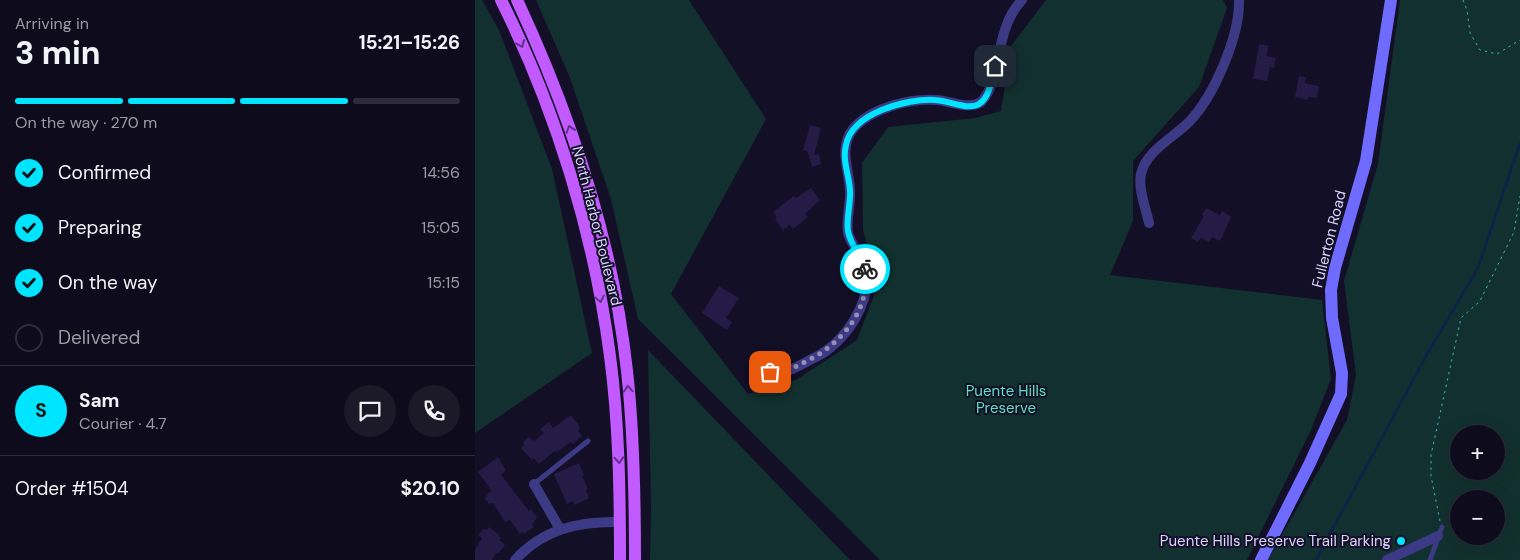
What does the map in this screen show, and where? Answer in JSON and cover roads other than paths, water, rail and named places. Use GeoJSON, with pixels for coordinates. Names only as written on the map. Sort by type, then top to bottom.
{"type":"FeatureCollection","features":[{"type":"Feature","properties":{"kind":"main road","name":"North Harbor Boulevard"},"geometry":{"type":"LineString","coordinates":[[501,0],[539,87],[559,143],[591,254],[603,314],[613,384],[620,486],[620,560]]}},
{"type":"Feature","properties":{"kind":"main road","name":"North Harbor Boulevard"},"geometry":{"type":"LineString","coordinates":[[517,0],[559,97],[578,150],[599,222],[610,269],[627,371],[635,468],[635,560]]}},
{"type":"Feature","properties":{"kind":"main road"},"geometry":{"type":"LineString","coordinates":[[620,522],[629,535],[628,560]]}},
{"type":"Feature","properties":{"kind":"street"},"geometry":{"type":"LineString","coordinates":[[770,372],[781,373],[828,350],[851,325],[862,302],[866,281],[865,267],[848,229],[850,191],[845,153],[850,134],[858,124],[869,116],[906,103],[930,99],[970,106],[981,102],[986,96],[990,85],[1006,25],[1012,12],[1023,0]]}},
{"type":"Feature","properties":{"kind":"street"},"geometry":{"type":"LineString","coordinates":[[1149,223],[1140,184],[1143,167],[1153,153],[1194,117],[1208,97],[1219,77],[1227,53],[1236,23],[1239,0]]}},
{"type":"Feature","properties":{"kind":"street","name":"Fullerton Road"},"geometry":{"type":"LineString","coordinates":[[1261,560],[1310,462],[1340,396],[1342,373],[1332,318],[1331,290],[1335,268],[1368,155],[1391,0]]}},
{"type":"Feature","properties":{"kind":"street"},"geometry":{"type":"LineString","coordinates":[[534,484],[560,529]]}},
{"type":"Feature","properties":{"kind":"street"},"geometry":{"type":"LineString","coordinates":[[515,560],[528,547],[560,529],[584,523],[620,522]]}},
{"type":"Feature","properties":{"kind":"street"},"geometry":{"type":"LineString","coordinates":[[1387,560],[1440,532]]}},
{"type":"Feature","properties":{"kind":"lane"},"geometry":{"type":"LineString","coordinates":[[534,484],[588,441]]}},
{"type":"Feature","properties":{"kind":"lane"},"geometry":{"type":"LineString","coordinates":[[1430,560],[1440,532]]}},
{"type":"Feature","properties":{"kind":"waterway"},"geometry":{"type":"LineString","coordinates":[[1316,560],[1426,356],[1478,268],[1520,143]]}},
{"type":"Feature","properties":{"kind":"place","name":"Puente Hills Preserve Trail Parking"},"geometry":{"type":"Point","coordinates":[1401,541]}},
{"type":"Feature","properties":{"kind":"park label","name":"Puente Hills Preserve"},"geometry":{"type":"Point","coordinates":[1006,400]}}]}
